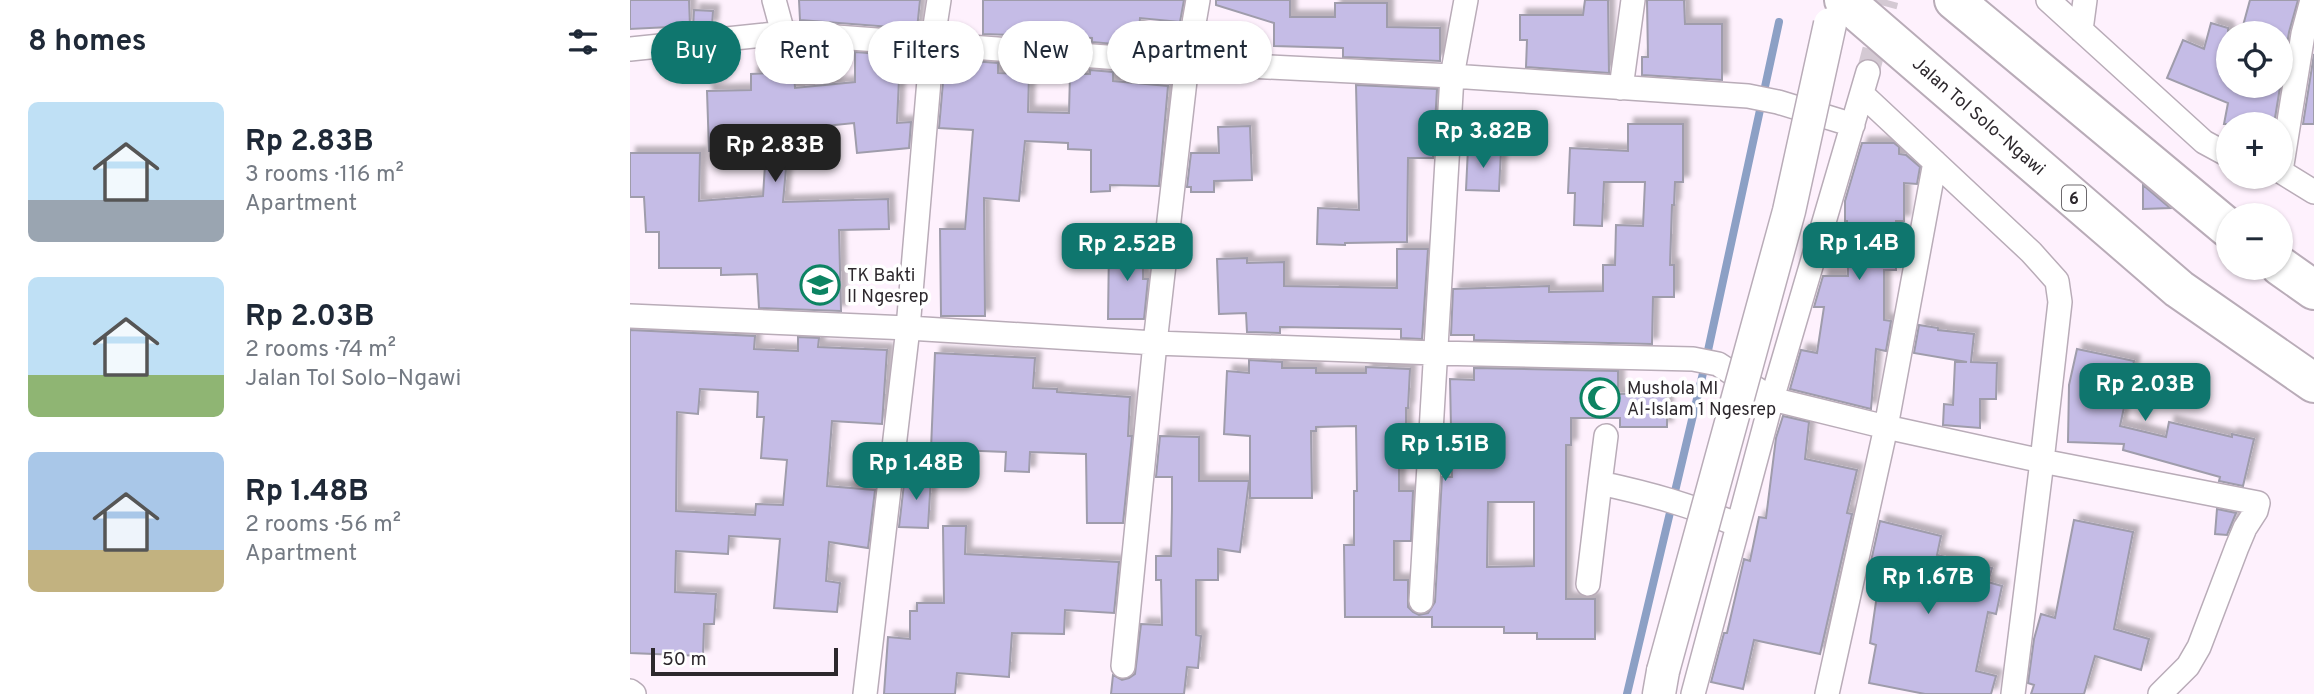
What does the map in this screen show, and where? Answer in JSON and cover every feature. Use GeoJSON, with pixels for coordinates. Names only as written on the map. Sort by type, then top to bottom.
{"type":"FeatureCollection","features":[{"type":"Feature","properties":{"kind":"highway","name":"Jalan Tol Solo–Ngawi"},"geometry":{"type":"LineString","coordinates":[[1844,0],[2179,289],[2314,383]]}},
{"type":"Feature","properties":{"kind":"highway"},"geometry":{"type":"LineString","coordinates":[[1954,0],[2216,218]]}},
{"type":"Feature","properties":{"kind":"highway"},"geometry":{"type":"LineString","coordinates":[[2293,275],[2314,290]]}},
{"type":"Feature","properties":{"kind":"main road"},"geometry":{"type":"LineString","coordinates":[[1661,682],[1789,211],[1835,0]]}},
{"type":"Feature","properties":{"kind":"street"},"geometry":{"type":"LineString","coordinates":[[774,0],[780,21]]}},
{"type":"Feature","properties":{"kind":"street"},"geometry":{"type":"LineString","coordinates":[[936,21],[939,0]]}},
{"type":"Feature","properties":{"kind":"street"},"geometry":{"type":"LineString","coordinates":[[1195,21],[1199,0]]}},
{"type":"Feature","properties":{"kind":"street"},"geometry":{"type":"LineString","coordinates":[[1421,601],[1452,76],[1466,0]]}},
{"type":"Feature","properties":{"kind":"street"},"geometry":{"type":"LineString","coordinates":[[1621,88],[1633,0]]}},
{"type":"Feature","properties":{"kind":"street"},"geometry":{"type":"LineString","coordinates":[[2048,0],[2204,142],[2216,148]]}},
{"type":"Feature","properties":{"kind":"street"},"geometry":{"type":"LineString","coordinates":[[2081,30],[2085,0]]}},
{"type":"Feature","properties":{"kind":"street"},"geometry":{"type":"LineString","coordinates":[[2292,112],[2308,36],[2312,0]]}},
{"type":"Feature","properties":{"kind":"street"},"geometry":{"type":"LineString","coordinates":[[630,52],[755,36]]}},
{"type":"Feature","properties":{"kind":"street"},"geometry":{"type":"LineString","coordinates":[[984,49],[1107,57]]}},
{"type":"Feature","properties":{"kind":"street"},"geometry":{"type":"LineString","coordinates":[[1272,67],[1748,96],[1778,102],[1853,125]]}},
{"type":"Feature","properties":{"kind":"street"},"geometry":{"type":"LineString","coordinates":[[1701,693],[1738,525],[1772,398],[1865,83],[1935,162],[2031,252],[2057,281],[2060,302],[2013,694]]}},
{"type":"Feature","properties":{"kind":"street"},"geometry":{"type":"LineString","coordinates":[[865,694],[908,328],[929,84]]}},
{"type":"Feature","properties":{"kind":"street"},"geometry":{"type":"LineString","coordinates":[[1123,666],[1155,343],[1185,84]]}},
{"type":"Feature","properties":{"kind":"street"},"geometry":{"type":"LineString","coordinates":[[1827,694],[1886,427],[1935,162]]}},
{"type":"Feature","properties":{"kind":"street"},"geometry":{"type":"LineString","coordinates":[[2293,179],[2314,192]]}},
{"type":"Feature","properties":{"kind":"street"},"geometry":{"type":"LineString","coordinates":[[630,316],[908,328],[1155,343],[1435,354],[1693,359],[1718,364],[1772,398],[1886,427],[2042,461],[2258,503],[2237,547],[2199,647],[2188,666],[2160,694]]}},
{"type":"Feature","properties":{"kind":"street"},"geometry":{"type":"LineString","coordinates":[[1588,584],[1606,436]]}},
{"type":"Feature","properties":{"kind":"street"},"geometry":{"type":"LineString","coordinates":[[1600,483],[1664,497],[1738,525]]}},
{"type":"Feature","properties":{"kind":"street"},"geometry":{"type":"LineString","coordinates":[[630,691],[635,694]]}},
{"type":"Feature","properties":{"kind":"building"},"geometry":{"type":"Polygon","coordinates":[[[630,0],[689,0],[690,21],[651,21],[651,28],[630,29],[630,0]]]}},
{"type":"Feature","properties":{"kind":"building"},"geometry":{"type":"Polygon","coordinates":[[[799,0],[920,0],[918,21],[868,21],[868,25],[854,24],[854,21],[800,20],[799,0]]]}},
{"type":"Feature","properties":{"kind":"building"},"geometry":{"type":"Polygon","coordinates":[[[983,0],[1184,0],[1180,21],[1140,18],[1140,21],[1107,21],[1107,43],[1093,42],[1093,21],[998,21],[998,35],[984,34],[983,0]]]}},
{"type":"Feature","properties":{"kind":"building"},"geometry":{"type":"Polygon","coordinates":[[[1216,0],[1290,0],[1290,17],[1335,17],[1335,3],[1387,3],[1387,27],[1440,28],[1440,61],[1343,57],[1343,48],[1274,46],[1272,21],[1216,5],[1216,0]]]}},
{"type":"Feature","properties":{"kind":"building"},"geometry":{"type":"Polygon","coordinates":[[[1585,0],[1608,0],[1609,73],[1526,67],[1527,40],[1520,40],[1520,15],[1583,15],[1585,0]]]}},
{"type":"Feature","properties":{"kind":"building"},"geometry":{"type":"Polygon","coordinates":[[[1647,0],[1684,0],[1685,24],[1722,24],[1722,80],[1642,75],[1642,57],[1648,57],[1647,0]]]}},
{"type":"Feature","properties":{"kind":"building"},"geometry":{"type":"Polygon","coordinates":[[[2250,0],[2298,0],[2292,21],[2244,21],[2250,0]]]}},
{"type":"Feature","properties":{"kind":"building"},"geometry":{"type":"Polygon","coordinates":[[[694,10],[713,11],[712,21],[693,21],[694,10]]]}},
{"type":"Feature","properties":{"kind":"building"},"geometry":{"type":"Polygon","coordinates":[[[2211,23],[2216,24],[2216,98],[2278,98],[2276,112],[2226,112],[2228,103],[2167,78],[2183,40],[2204,49],[2211,23]]]}},
{"type":"Feature","properties":{"kind":"building"},"geometry":{"type":"Polygon","coordinates":[[[855,52],[868,53],[868,84],[899,84],[897,123],[911,122],[909,148],[857,153],[854,123],[796,129],[796,135],[789,135],[783,202],[888,199],[889,229],[839,230],[841,311],[759,308],[757,274],[721,275],[721,268],[659,268],[659,232],[646,232],[644,197],[630,197],[630,153],[700,153],[699,201],[763,196],[766,149],[709,151],[707,91],[751,90],[751,74],[755,74],[755,84],[795,84],[795,88],[855,82],[855,52]]]}},
{"type":"Feature","properties":{"kind":"building"},"geometry":{"type":"Polygon","coordinates":[[[2314,54],[2314,124],[2303,124],[2314,54]]]}},
{"type":"Feature","properties":{"kind":"building"},"geometry":{"type":"Polygon","coordinates":[[[984,62],[998,63],[998,84],[1029,84],[1028,112],[1069,113],[1070,84],[1093,84],[1093,70],[1107,71],[1107,84],[1168,86],[1159,186],[1110,185],[1110,191],[1091,192],[1091,150],[1068,149],[1068,143],[1025,141],[1019,201],[984,198],[985,316],[941,316],[940,229],[965,229],[973,130],[939,128],[943,84],[984,84],[984,62]]]}},
{"type":"Feature","properties":{"kind":"building"},"geometry":{"type":"Polygon","coordinates":[[[1356,85],[1437,89],[1433,158],[1408,158],[1407,242],[1317,244],[1318,208],[1359,210],[1356,85]]]}},
{"type":"Feature","properties":{"kind":"building"},"geometry":{"type":"Polygon","coordinates":[[[1628,124],[1683,124],[1683,182],[1675,182],[1672,205],[1670,265],[1674,265],[1674,297],[1653,297],[1652,344],[1474,340],[1474,335],[1451,335],[1453,289],[1549,286],[1549,292],[1603,291],[1603,265],[1615,265],[1616,225],[1643,226],[1645,182],[1604,182],[1602,226],[1574,225],[1575,193],[1568,193],[1570,148],[1628,151],[1628,124]]]}},
{"type":"Feature","properties":{"kind":"building"},"geometry":{"type":"Polygon","coordinates":[[[1250,126],[1252,180],[1214,181],[1214,192],[1191,192],[1191,187],[1187,187],[1191,153],[1219,153],[1218,127],[1250,126]]]}},
{"type":"Feature","properties":{"kind":"building"},"geometry":{"type":"Polygon","coordinates":[[[1862,143],[1894,143],[1899,147],[1899,154],[1906,155],[1920,167],[1917,184],[1904,183],[1904,221],[1896,221],[1896,270],[1884,270],[1884,320],[1891,321],[1886,351],[1876,349],[1871,409],[1790,389],[1801,350],[1817,353],[1824,307],[1814,307],[1823,276],[1848,276],[1845,201],[1862,143]]]}},
{"type":"Feature","properties":{"kind":"building"},"geometry":{"type":"Polygon","coordinates":[[[1468,148],[1501,150],[1499,191],[1466,190],[1468,148]]]}},
{"type":"Feature","properties":{"kind":"building"},"geometry":{"type":"Polygon","coordinates":[[[2143,185],[2170,208],[2143,209],[2143,185]]]}},
{"type":"Feature","properties":{"kind":"building"},"geometry":{"type":"Polygon","coordinates":[[[1109,246],[1143,246],[1143,279],[1148,279],[1144,319],[1108,319],[1109,246]]]}},
{"type":"Feature","properties":{"kind":"building"},"geometry":{"type":"Polygon","coordinates":[[[1397,249],[1428,249],[1422,339],[1401,338],[1401,329],[1280,327],[1280,333],[1247,332],[1246,313],[1219,314],[1217,259],[1247,258],[1247,263],[1284,262],[1284,286],[1397,288],[1397,249]]]}},
{"type":"Feature","properties":{"kind":"building"},"geometry":{"type":"Polygon","coordinates":[[[1919,325],[1974,334],[1971,362],[1997,363],[1996,399],[1980,399],[1980,428],[1943,425],[1944,404],[1953,405],[1955,362],[1967,362],[1914,353],[1919,325]]]}},
{"type":"Feature","properties":{"kind":"building"},"geometry":{"type":"Polygon","coordinates":[[[630,330],[755,336],[754,349],[798,351],[798,337],[819,338],[818,347],[887,350],[882,424],[832,421],[827,486],[875,490],[868,548],[829,542],[826,581],[840,583],[837,612],[774,608],[780,539],[729,536],[728,554],[676,551],[675,592],[716,594],[714,624],[704,624],[703,656],[630,653],[630,330]],[[700,389],[698,414],[677,412],[676,511],[755,515],[756,504],[783,505],[787,460],[761,458],[764,417],[757,417],[758,392],[700,389]]]}},
{"type":"Feature","properties":{"kind":"building"},"geometry":{"type":"Polygon","coordinates":[[[2077,349],[2134,361],[2120,426],[2166,437],[2169,422],[2232,437],[2232,434],[2254,439],[2243,486],[2219,481],[2220,477],[2123,450],[2124,444],[2068,442],[2069,385],[2077,349]]]}},
{"type":"Feature","properties":{"kind":"building"},"geometry":{"type":"Polygon","coordinates":[[[935,353],[1035,358],[1033,388],[1130,397],[1128,436],[1132,436],[1123,523],[1087,523],[1086,454],[1030,452],[1029,472],[1005,471],[1006,452],[931,449],[935,353]]]}},
{"type":"Feature","properties":{"kind":"building"},"geometry":{"type":"Polygon","coordinates":[[[1249,360],[1282,362],[1282,368],[1316,368],[1316,373],[1366,373],[1366,367],[1410,369],[1406,451],[1399,451],[1399,491],[1413,491],[1411,541],[1394,541],[1394,580],[1408,580],[1408,607],[1419,615],[1428,613],[1435,602],[1442,477],[1452,477],[1450,379],[1474,380],[1474,368],[1618,371],[1618,394],[1667,393],[1667,427],[1620,427],[1620,418],[1571,418],[1571,445],[1566,445],[1566,599],[1595,599],[1595,639],[1537,639],[1537,633],[1504,633],[1504,627],[1432,627],[1432,617],[1345,617],[1344,545],[1354,545],[1356,426],[1316,427],[1316,431],[1311,431],[1312,498],[1250,498],[1250,436],[1224,434],[1227,371],[1249,373],[1249,360]],[[1488,502],[1487,567],[1534,566],[1534,502],[1488,502]]]}},
{"type":"Feature","properties":{"kind":"building"},"geometry":{"type":"Polygon","coordinates":[[[1783,416],[1809,422],[1805,459],[1857,470],[1847,513],[1852,514],[1820,654],[1754,640],[1743,689],[1711,682],[1724,633],[1727,633],[1744,559],[1750,561],[1759,517],[1766,518],[1776,438],[1783,416]]]}},
{"type":"Feature","properties":{"kind":"building"},"geometry":{"type":"Polygon","coordinates":[[[1160,436],[1199,437],[1199,481],[1249,481],[1240,552],[1218,549],[1218,580],[1196,580],[1196,635],[1201,636],[1198,668],[1187,667],[1184,694],[1111,694],[1113,675],[1122,680],[1135,674],[1141,624],[1162,625],[1161,580],[1156,580],[1156,556],[1171,556],[1172,477],[1156,477],[1160,436]]]}},
{"type":"Feature","properties":{"kind":"building"},"geometry":{"type":"Polygon","coordinates":[[[905,475],[931,476],[928,528],[899,527],[905,475]]]}},
{"type":"Feature","properties":{"kind":"building"},"geometry":{"type":"Polygon","coordinates":[[[2217,509],[2236,513],[2227,535],[2215,534],[2217,509]]]}},
{"type":"Feature","properties":{"kind":"building"},"geometry":{"type":"Polygon","coordinates":[[[2074,520],[2133,532],[2114,629],[2149,639],[2141,670],[2095,656],[2084,694],[2031,694],[2034,685],[2028,683],[2034,639],[2041,614],[2055,618],[2074,520]]]}},
{"type":"Feature","properties":{"kind":"building"},"geometry":{"type":"Polygon","coordinates":[[[1880,521],[1941,536],[1937,555],[1992,568],[1988,582],[2002,586],[1996,614],[1988,612],[1976,671],[1996,676],[1991,694],[1925,694],[1869,683],[1876,645],[1870,643],[1879,581],[1867,579],[1880,521]]]}},
{"type":"Feature","properties":{"kind":"building"},"geometry":{"type":"Polygon","coordinates":[[[943,526],[966,526],[965,554],[1119,562],[1114,613],[1065,610],[1064,634],[1012,633],[1009,677],[957,673],[955,694],[884,694],[888,637],[910,639],[910,611],[917,611],[917,603],[944,603],[943,526]]]}},
{"type":"Feature","properties":{"kind":"waterway"},"geometry":{"type":"LineString","coordinates":[[1627,694],[1704,369],[1779,22]]}},
{"type":"Feature","properties":{"kind":"tunnel"},"geometry":{"type":"LineString","coordinates":[[1868,72],[1887,0]]}},
{"type":"Feature","properties":{"kind":"place","name":"TK Bakti II Ngesrep"},"geometry":{"type":"Point","coordinates":[820,285]}},
{"type":"Feature","properties":{"kind":"place","name":"Mushola MI Al-Islam 1 Ngesrep"},"geometry":{"type":"Point","coordinates":[1600,398]}}]}
